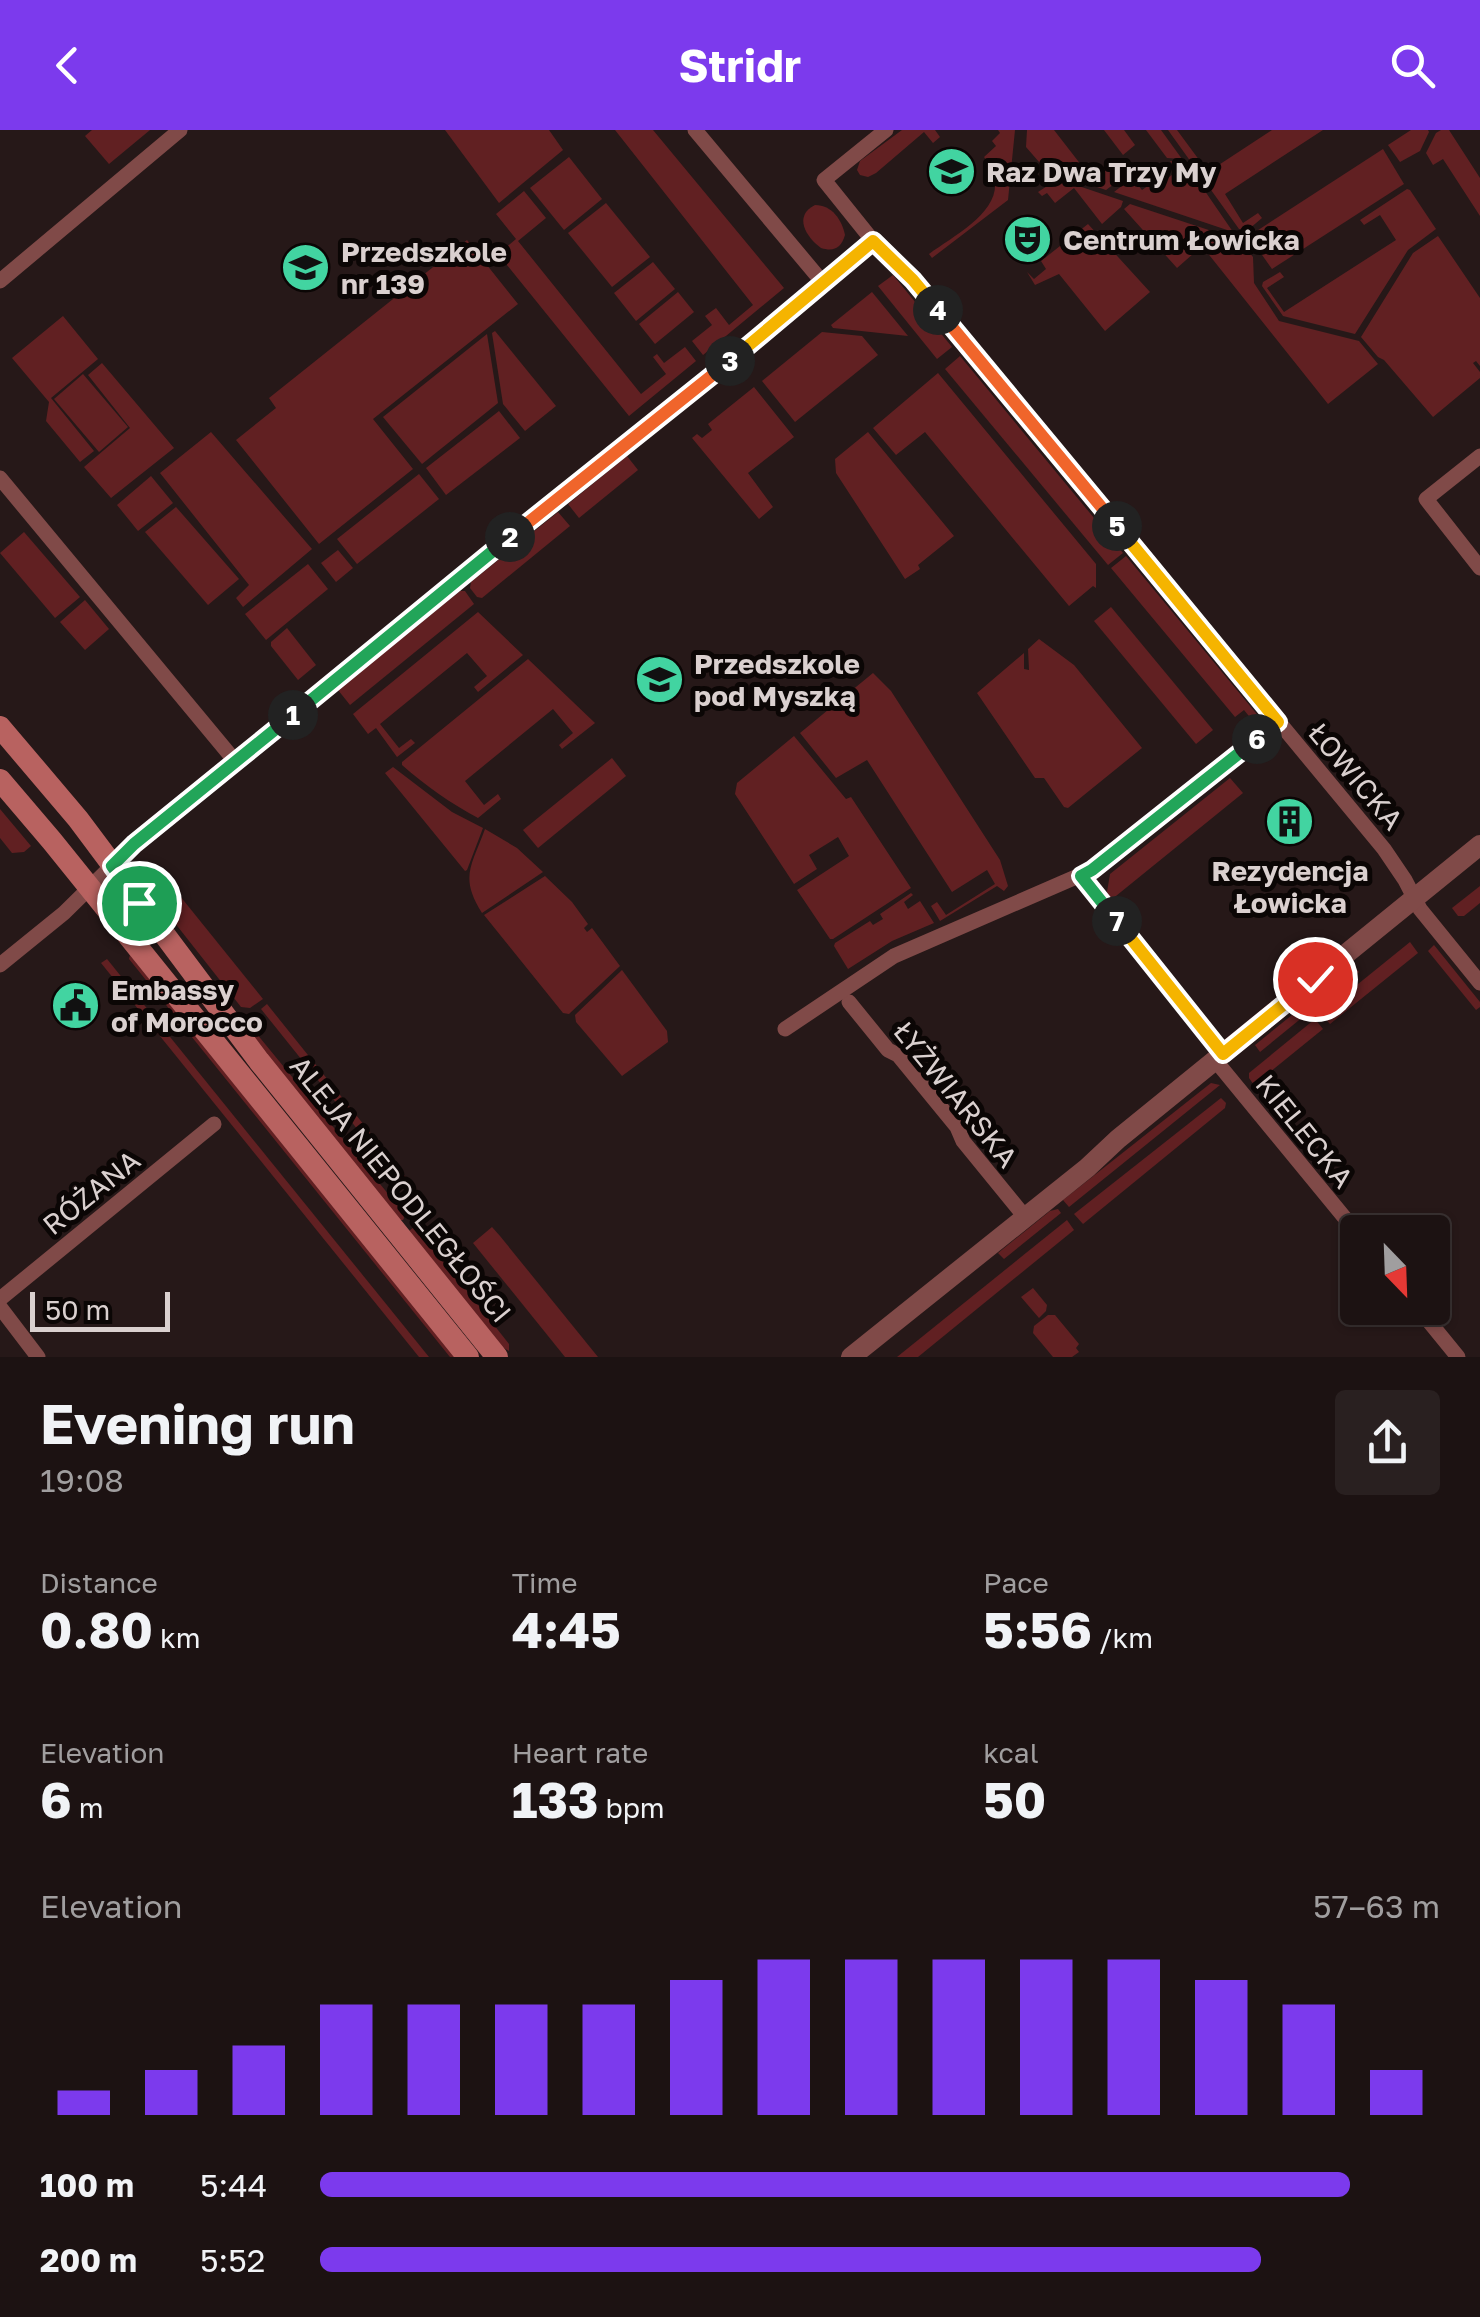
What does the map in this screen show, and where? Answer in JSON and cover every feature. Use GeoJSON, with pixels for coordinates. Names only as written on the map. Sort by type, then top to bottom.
{"type":"FeatureCollection","features":[{"type":"Feature","properties":{"kind":"main road","name":"ALEJA NIEPODLEGŁOŚCI"},"geometry":{"type":"LineString","coordinates":[[0,727],[78,819],[259,1062],[498,1357]]}},
{"type":"Feature","properties":{"kind":"main road","name":"ALEJA NIEPODLEGŁOŚCI"},"geometry":{"type":"LineString","coordinates":[[0,780],[468,1357]]}},
{"type":"Feature","properties":{"kind":"street"},"geometry":{"type":"LineString","coordinates":[[0,281],[180,130]]}},
{"type":"Feature","properties":{"kind":"street"},"geometry":{"type":"LineString","coordinates":[[695,130],[824,284]]}},
{"type":"Feature","properties":{"kind":"street","name":"ŁOWICKA"},"geometry":{"type":"LineString","coordinates":[[886,130],[824,180],[873,241],[913,280],[1384,849],[1420,910],[1480,983]]}},
{"type":"Feature","properties":{"kind":"street"},"geometry":{"type":"LineString","coordinates":[[0,965],[64,913],[134,844],[873,241]]}},
{"type":"Feature","properties":{"kind":"street"},"geometry":{"type":"LineString","coordinates":[[1480,456],[1426,499],[1480,568]]}},
{"type":"Feature","properties":{"kind":"street"},"geometry":{"type":"LineString","coordinates":[[0,478],[235,762]]}},
{"type":"Feature","properties":{"kind":"street"},"geometry":{"type":"LineString","coordinates":[[784,1029],[894,956],[1092,870],[1278,722]]}},
{"type":"Feature","properties":{"kind":"street"},"geometry":{"type":"LineString","coordinates":[[851,1357],[1480,846]]}},
{"type":"Feature","properties":{"kind":"street","name":"KIELECKA"},"geometry":{"type":"LineString","coordinates":[[1081,876],[1343,1215]]}},
{"type":"Feature","properties":{"kind":"street","name":"ŁYŻWIARSKA"},"geometry":{"type":"LineString","coordinates":[[849,1002],[957,1127],[963,1141],[1025,1217]]}},
{"type":"Feature","properties":{"kind":"street","name":"RÓŻANA"},"geometry":{"type":"LineString","coordinates":[[0,1303],[214,1124]]}},
{"type":"Feature","properties":{"kind":"street"},"geometry":{"type":"LineString","coordinates":[[0,1303],[38,1357]]}},
{"type":"Feature","properties":{"kind":"street"},"geometry":{"type":"LineString","coordinates":[[1432,1325],[1458,1357]]}},
{"type":"Feature","properties":{"kind":"shaded area"},"geometry":{"type":"Polygon","coordinates":[[[92,130],[150,130],[109,164],[85,136],[92,130]]]}},
{"type":"Feature","properties":{"kind":"shaded area"},"geometry":{"type":"Polygon","coordinates":[[[445,130],[549,130],[563,150],[499,203],[445,130]]]}},
{"type":"Feature","properties":{"kind":"shaded area"},"geometry":{"type":"Polygon","coordinates":[[[615,130],[653,130],[784,288],[703,355],[692,341],[712,325],[705,316],[716,308],[729,325],[753,305],[615,130]]]}},
{"type":"Feature","properties":{"kind":"shaded area"},"geometry":{"type":"Polygon","coordinates":[[[902,130],[935,130],[940,137],[933,143],[924,132],[876,173],[860,175],[860,161],[902,130]]]}},
{"type":"Feature","properties":{"kind":"shaded area"},"geometry":{"type":"Polygon","coordinates":[[[998,130],[1015,130],[1008,200],[932,258],[929,254],[970,225],[991,202],[995,188],[993,173],[984,157],[996,146],[992,141],[1000,133],[998,130]]]}},
{"type":"Feature","properties":{"kind":"shaded area"},"geometry":{"type":"Polygon","coordinates":[[[1027,130],[1054,130],[1092,179],[1107,167],[1118,181],[1106,190],[1046,170],[1026,147],[1027,130]]]}},
{"type":"Feature","properties":{"kind":"shaded area"},"geometry":{"type":"Polygon","coordinates":[[[1104,130],[1124,130],[1135,145],[1123,155],[1104,130]]]}},
{"type":"Feature","properties":{"kind":"shaded area"},"geometry":{"type":"Polygon","coordinates":[[[1146,130],[1161,130],[1182,159],[1167,158],[1146,130]]]}},
{"type":"Feature","properties":{"kind":"shaded area"},"geometry":{"type":"Polygon","coordinates":[[[1168,130],[1177,130],[1208,172],[1272,130],[1323,130],[1225,194],[1243,223],[1258,213],[1262,218],[1249,229],[1239,229],[1168,130]]]}},
{"type":"Feature","properties":{"kind":"shaded area"},"geometry":{"type":"Polygon","coordinates":[[[1411,130],[1429,132],[1420,151],[1400,162],[1388,145],[1411,130]]]}},
{"type":"Feature","properties":{"kind":"shaded area"},"geometry":{"type":"Polygon","coordinates":[[[1441,130],[1449,130],[1480,178],[1480,216],[1443,159],[1433,165],[1426,153],[1441,130]]]}},
{"type":"Feature","properties":{"kind":"shaded area"},"geometry":{"type":"Polygon","coordinates":[[[1383,149],[1404,184],[1272,269],[1250,238],[1252,234],[1383,149]]]}},
{"type":"Feature","properties":{"kind":"shaded area"},"geometry":{"type":"Polygon","coordinates":[[[569,157],[602,199],[564,230],[530,188],[569,157]]]}},
{"type":"Feature","properties":{"kind":"shaded area"},"geometry":{"type":"Polygon","coordinates":[[[1170,161],[1185,162],[1233,232],[1114,192],[1132,178],[1142,190],[1152,183],[1156,187],[1177,171],[1170,161]]]}},
{"type":"Feature","properties":{"kind":"shaded area"},"geometry":{"type":"Polygon","coordinates":[[[1058,179],[1123,201],[1121,207],[1102,224],[1074,188],[1055,203],[1047,193],[1042,196],[1038,192],[1058,179]]]}},
{"type":"Feature","properties":{"kind":"shaded area"},"geometry":{"type":"Polygon","coordinates":[[[1407,189],[1436,229],[1408,250],[1355,334],[1283,316],[1263,282],[1280,272],[1284,277],[1267,288],[1284,312],[1396,240],[1380,215],[1364,225],[1360,220],[1407,189]]]}},
{"type":"Feature","properties":{"kind":"shaded area"},"geometry":{"type":"Polygon","coordinates":[[[524,191],[546,218],[518,241],[641,394],[666,374],[653,357],[657,354],[664,363],[685,347],[696,361],[629,416],[498,254],[516,239],[496,214],[524,191]]]}},
{"type":"Feature","properties":{"kind":"shaded area"},"geometry":{"type":"Polygon","coordinates":[[[606,203],[650,257],[612,287],[568,233],[606,203]]]}},
{"type":"Feature","properties":{"kind":"shaded area"},"geometry":{"type":"Polygon","coordinates":[[[1130,204],[1239,240],[1253,257],[1254,283],[1279,321],[1359,341],[1378,364],[1328,404],[1202,246],[1177,268],[1124,209],[1130,204]]]}},
{"type":"Feature","properties":{"kind":"shaded area"},"geometry":{"type":"Polygon","coordinates":[[[815,205],[831,211],[841,224],[845,235],[836,248],[821,248],[804,226],[805,215],[815,205]]]}},
{"type":"Feature","properties":{"kind":"shaded area"},"geometry":{"type":"Polygon","coordinates":[[[1088,224],[1150,292],[1105,331],[1059,274],[1035,285],[1027,272],[1034,279],[1046,269],[1041,261],[1088,224]]]}},
{"type":"Feature","properties":{"kind":"shaded area"},"geometry":{"type":"Polygon","coordinates":[[[1438,236],[1480,298],[1480,366],[1476,361],[1473,363],[1480,378],[1433,417],[1361,337],[1413,253],[1438,236]]]}},
{"type":"Feature","properties":{"kind":"shaded area"},"geometry":{"type":"Polygon","coordinates":[[[467,240],[518,304],[373,419],[413,469],[319,544],[236,440],[276,408],[269,398],[467,240]]]}},
{"type":"Feature","properties":{"kind":"shaded area"},"geometry":{"type":"Polygon","coordinates":[[[653,262],[675,289],[636,321],[614,293],[653,262]]]}},
{"type":"Feature","properties":{"kind":"shaded area"},"geometry":{"type":"Polygon","coordinates":[[[893,275],[952,347],[937,359],[878,286],[893,275]]]}},
{"type":"Feature","properties":{"kind":"shaded area"},"geometry":{"type":"Polygon","coordinates":[[[678,292],[694,312],[655,344],[639,324],[678,292]]]}},
{"type":"Feature","properties":{"kind":"shaded area"},"geometry":{"type":"Polygon","coordinates":[[[872,292],[908,336],[833,328],[831,325],[872,292]]]}},
{"type":"Feature","properties":{"kind":"shaded area"},"geometry":{"type":"Polygon","coordinates":[[[63,316],[98,359],[51,398],[94,451],[80,462],[46,421],[49,402],[12,358],[63,316]]]}},
{"type":"Feature","properties":{"kind":"shaded area"},"geometry":{"type":"Polygon","coordinates":[[[495,331],[556,406],[525,431],[503,404],[492,333],[495,331]]]}},
{"type":"Feature","properties":{"kind":"shaded area"},"geometry":{"type":"Polygon","coordinates":[[[822,332],[862,336],[878,355],[795,422],[762,381],[822,332]]]}},
{"type":"Feature","properties":{"kind":"shaded area"},"geometry":{"type":"Polygon","coordinates":[[[487,334],[498,403],[422,464],[383,417],[487,334]]]}},
{"type":"Feature","properties":{"kind":"shaded area"},"geometry":{"type":"Polygon","coordinates":[[[960,356],[1123,553],[1108,565],[945,369],[960,356]]]}},
{"type":"Feature","properties":{"kind":"shaded area"},"geometry":{"type":"Polygon","coordinates":[[[102,363],[174,448],[111,498],[84,467],[130,428],[88,375],[102,363]]]}},
{"type":"Feature","properties":{"kind":"shaded area"},"geometry":{"type":"Polygon","coordinates":[[[938,373],[1096,564],[1096,588],[1093,586],[1069,606],[925,432],[896,455],[873,428],[938,373]]]}},
{"type":"Feature","properties":{"kind":"shaded area"},"geometry":{"type":"Polygon","coordinates":[[[83,374],[128,427],[99,452],[54,399],[83,374]]]}},
{"type":"Feature","properties":{"kind":"shaded area"},"geometry":{"type":"Polygon","coordinates":[[[754,387],[794,437],[748,473],[773,507],[759,519],[692,438],[697,434],[702,438],[712,430],[708,424],[754,387]]]}},
{"type":"Feature","properties":{"kind":"shaded area"},"geometry":{"type":"Polygon","coordinates":[[[499,411],[520,438],[446,495],[426,468],[499,411]]]}},
{"type":"Feature","properties":{"kind":"shaded area"},"geometry":{"type":"Polygon","coordinates":[[[211,432],[312,549],[243,607],[236,598],[249,585],[160,473],[211,432]]]}},
{"type":"Feature","properties":{"kind":"shaded area"},"geometry":{"type":"Polygon","coordinates":[[[868,432],[954,536],[905,579],[836,473],[835,459],[868,432]]]}},
{"type":"Feature","properties":{"kind":"shaded area"},"geometry":{"type":"Polygon","coordinates":[[[627,456],[638,470],[579,518],[568,504],[627,456]]]}},
{"type":"Feature","properties":{"kind":"shaded area"},"geometry":{"type":"Polygon","coordinates":[[[419,474],[439,499],[357,564],[337,539],[419,474]]]}},
{"type":"Feature","properties":{"kind":"shaded area"},"geometry":{"type":"Polygon","coordinates":[[[151,476],[173,503],[138,531],[117,505],[151,476]]]}},
{"type":"Feature","properties":{"kind":"shaded area"},"geometry":{"type":"Polygon","coordinates":[[[176,507],[239,579],[208,605],[145,532],[176,507]]]}},
{"type":"Feature","properties":{"kind":"shaded area"},"geometry":{"type":"Polygon","coordinates":[[[558,512],[570,526],[482,598],[477,597],[470,588],[471,582],[558,512]]]}},
{"type":"Feature","properties":{"kind":"shaded area"},"geometry":{"type":"Polygon","coordinates":[[[24,532],[80,597],[55,618],[0,553],[24,532]]]}},
{"type":"Feature","properties":{"kind":"shaded area"},"geometry":{"type":"Polygon","coordinates":[[[338,550],[353,568],[336,582],[321,563],[338,550]]]}},
{"type":"Feature","properties":{"kind":"shaded area"},"geometry":{"type":"Polygon","coordinates":[[[1126,556],[1260,718],[1257,726],[1244,710],[1235,717],[1111,568],[1126,556]]]}},
{"type":"Feature","properties":{"kind":"shaded area"},"geometry":{"type":"Polygon","coordinates":[[[308,564],[328,589],[266,640],[245,614],[308,564]]]}},
{"type":"Feature","properties":{"kind":"shaded area"},"geometry":{"type":"Polygon","coordinates":[[[460,591],[465,591],[474,604],[350,705],[338,690],[460,591]]]}},
{"type":"Feature","properties":{"kind":"shaded area"},"geometry":{"type":"Polygon","coordinates":[[[85,600],[109,629],[85,650],[60,622],[85,600]]]}},
{"type":"Feature","properties":{"kind":"shaded area"},"geometry":{"type":"Polygon","coordinates":[[[1111,607],[1213,730],[1196,744],[1094,621],[1111,607]]]}},
{"type":"Feature","properties":{"kind":"shaded area"},"geometry":{"type":"Polygon","coordinates":[[[478,612],[523,655],[478,692],[474,687],[487,676],[467,653],[380,724],[399,748],[411,739],[415,743],[397,757],[376,728],[368,734],[353,714],[478,612]]]}},
{"type":"Feature","properties":{"kind":"shaded area"},"geometry":{"type":"Polygon","coordinates":[[[287,628],[316,665],[298,680],[271,646],[287,628]]]}},
{"type":"Feature","properties":{"kind":"shaded area"},"geometry":{"type":"Polygon","coordinates":[[[1039,639],[1074,665],[1142,748],[1068,808],[1044,778],[1035,778],[977,693],[1024,653],[1024,669],[1029,670],[1028,649],[1039,639]]]}},
{"type":"Feature","properties":{"kind":"shaded area"},"geometry":{"type":"Polygon","coordinates":[[[528,659],[595,723],[562,749],[559,745],[573,733],[553,709],[465,781],[484,805],[498,794],[501,799],[478,818],[429,787],[402,762],[528,659]]]}},
{"type":"Feature","properties":{"kind":"shaded area"},"geometry":{"type":"Polygon","coordinates":[[[873,673],[891,691],[1000,860],[1008,886],[1004,891],[997,886],[940,921],[931,906],[937,902],[946,915],[995,884],[987,870],[952,892],[867,760],[836,778],[800,733],[873,673]]]}},
{"type":"Feature","properties":{"kind":"shaded area"},"geometry":{"type":"Polygon","coordinates":[[[794,736],[846,799],[851,797],[911,888],[833,939],[797,890],[849,856],[838,837],[809,855],[817,869],[794,884],[735,794],[737,783],[794,736]]]}},
{"type":"Feature","properties":{"kind":"shaded area"},"geometry":{"type":"Polygon","coordinates":[[[612,758],[626,776],[538,848],[523,830],[612,758]]]}},
{"type":"Feature","properties":{"kind":"shaded area"},"geometry":{"type":"Polygon","coordinates":[[[393,767],[452,812],[483,828],[467,870],[385,773],[393,767]]]}},
{"type":"Feature","properties":{"kind":"shaded area"},"geometry":{"type":"Polygon","coordinates":[[[1230,778],[1243,793],[1111,900],[1107,892],[1110,874],[1230,778]]]}},
{"type":"Feature","properties":{"kind":"shaded area"},"geometry":{"type":"Polygon","coordinates":[[[0,809],[31,846],[24,852],[12,853],[0,838],[0,809]]]}},
{"type":"Feature","properties":{"kind":"shaded area"},"geometry":{"type":"Polygon","coordinates":[[[485,829],[517,848],[543,872],[482,913],[469,880],[485,829]]]}},
{"type":"Feature","properties":{"kind":"shaded area"},"geometry":{"type":"Polygon","coordinates":[[[545,876],[572,902],[588,924],[584,928],[587,932],[592,928],[620,966],[569,1014],[563,1013],[484,915],[545,876]]]}},
{"type":"Feature","properties":{"kind":"shaded area"},"geometry":{"type":"Polygon","coordinates":[[[1480,886],[1480,903],[1464,916],[1458,916],[1452,908],[1480,886]]]}},
{"type":"Feature","properties":{"kind":"shaded area"},"geometry":{"type":"Polygon","coordinates":[[[163,893],[180,896],[263,999],[250,1008],[241,1007],[156,899],[163,893]]]}},
{"type":"Feature","properties":{"kind":"shaded area"},"geometry":{"type":"Polygon","coordinates":[[[911,893],[904,902],[908,909],[920,901],[934,923],[892,941],[848,969],[835,943],[870,921],[873,925],[883,919],[880,914],[911,893]]]}},
{"type":"Feature","properties":{"kind":"shaded area"},"geometry":{"type":"Polygon","coordinates":[[[1410,942],[1418,953],[1330,1024],[1321,1014],[1410,942]]]}},
{"type":"Feature","properties":{"kind":"shaded area"},"geometry":{"type":"Polygon","coordinates":[[[1434,945],[1480,1002],[1476,1010],[1428,951],[1434,945]]]}},
{"type":"Feature","properties":{"kind":"shaded area"},"geometry":{"type":"Polygon","coordinates":[[[130,955],[455,1357],[450,1357],[129,959],[130,955]]]}},
{"type":"Feature","properties":{"kind":"shaded area"},"geometry":{"type":"Polygon","coordinates":[[[107,959],[429,1357],[419,1357],[101,963],[107,959]]]}},
{"type":"Feature","properties":{"kind":"shaded area"},"geometry":{"type":"Polygon","coordinates":[[[1353,966],[1359,972],[1316,1007],[1311,1000],[1353,966]]]}},
{"type":"Feature","properties":{"kind":"shaded area"},"geometry":{"type":"Polygon","coordinates":[[[622,970],[667,1031],[668,1042],[622,1076],[576,1022],[575,1015],[622,970]]]}},
{"type":"Feature","properties":{"kind":"shaded area"},"geometry":{"type":"Polygon","coordinates":[[[267,1004],[425,1201],[419,1206],[261,1009],[267,1004]]]}},
{"type":"Feature","properties":{"kind":"shaded area"},"geometry":{"type":"Polygon","coordinates":[[[1303,1006],[1309,1012],[1260,1052],[1255,1045],[1303,1006]]]}},
{"type":"Feature","properties":{"kind":"shaded area"},"geometry":{"type":"Polygon","coordinates":[[[1315,1019],[1323,1029],[1254,1085],[1249,1073],[1315,1019]]]}},
{"type":"Feature","properties":{"kind":"shaded area"},"geometry":{"type":"Polygon","coordinates":[[[252,1028],[403,1212],[403,1220],[247,1030],[252,1028]]]}},
{"type":"Feature","properties":{"kind":"shaded area"},"geometry":{"type":"Polygon","coordinates":[[[1211,1083],[1220,1085],[1069,1207],[1063,1200],[1211,1083]]]}},
{"type":"Feature","properties":{"kind":"shaded area"},"geometry":{"type":"Polygon","coordinates":[[[1221,1098],[1225,1108],[1083,1224],[1074,1214],[1221,1098]]]}},
{"type":"Feature","properties":{"kind":"shaded area"},"geometry":{"type":"Polygon","coordinates":[[[1058,1209],[1061,1213],[1004,1259],[998,1253],[1050,1211],[1058,1209]]]}},
{"type":"Feature","properties":{"kind":"shaded area"},"geometry":{"type":"Polygon","coordinates":[[[1067,1220],[1074,1230],[918,1357],[897,1357],[1067,1220]]]}},
{"type":"Feature","properties":{"kind":"shaded area"},"geometry":{"type":"Polygon","coordinates":[[[414,1227],[509,1344],[509,1351],[409,1231],[414,1227]]]}},
{"type":"Feature","properties":{"kind":"shaded area"},"geometry":{"type":"Polygon","coordinates":[[[492,1227],[598,1357],[565,1357],[473,1243],[492,1227]]]}},
{"type":"Feature","properties":{"kind":"shaded area"},"geometry":{"type":"Polygon","coordinates":[[[1033,1288],[1047,1305],[1039,1318],[1021,1297],[1033,1288]]]}},
{"type":"Feature","properties":{"kind":"shaded area"},"geometry":{"type":"Polygon","coordinates":[[[1048,1315],[1055,1315],[1079,1344],[1079,1352],[1072,1357],[1053,1357],[1033,1333],[1034,1326],[1048,1315]]]}},
{"type":"Feature","properties":{"kind":"place","name":"Raz Dwa Trzy My"},"geometry":{"type":"Point","coordinates":[951,171]}},
{"type":"Feature","properties":{"kind":"place","name":"Centrum Łowicka"},"geometry":{"type":"Point","coordinates":[1028,239]}},
{"type":"Feature","properties":{"kind":"place","name":"Przedszkole nr 139"},"geometry":{"type":"Point","coordinates":[306,267]}},
{"type":"Feature","properties":{"kind":"place","name":"Przedszkole pod Myszką"},"geometry":{"type":"Point","coordinates":[659,679]}},
{"type":"Feature","properties":{"kind":"place","name":"Rezydencja Łowicka"},"geometry":{"type":"Point","coordinates":[1290,822]}},
{"type":"Feature","properties":{"kind":"place","name":"Embassy of Morocco"},"geometry":{"type":"Point","coordinates":[76,1005]}},
{"type":"Feature","properties":{"kind":"route"},"geometry":{"type":"LineString","coordinates":[[139,903],[112,866],[134,844],[873,241],[913,280],[1278,722],[1081,876],[1223,1054],[1315,979]]}}]}
